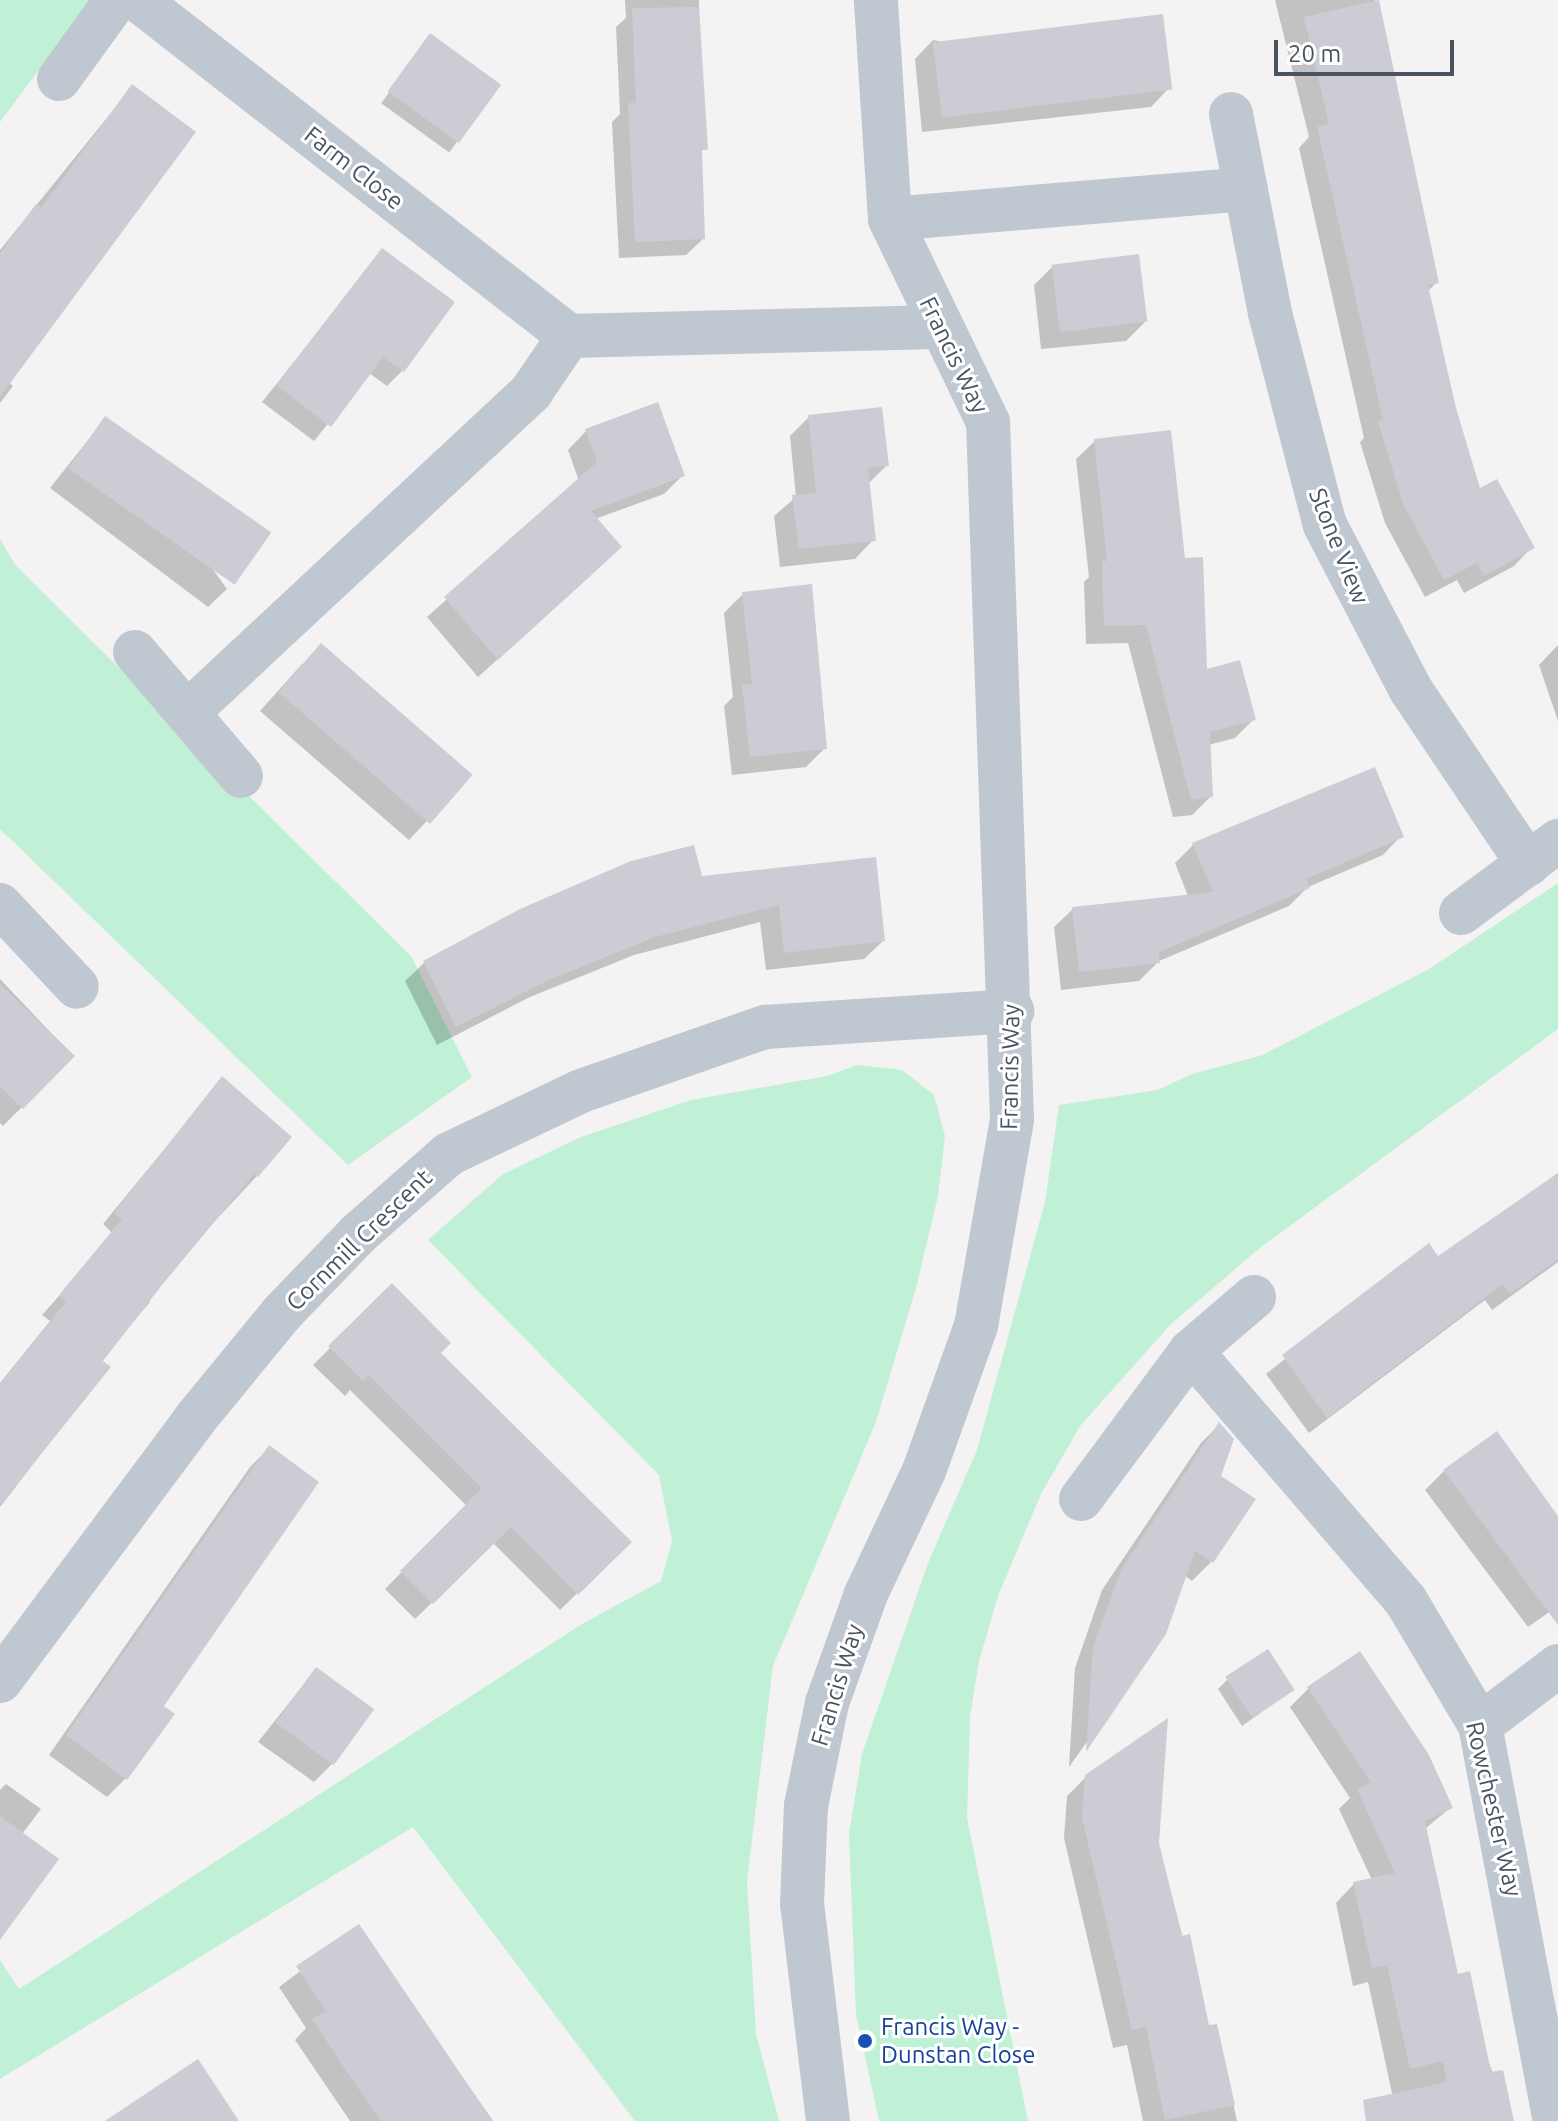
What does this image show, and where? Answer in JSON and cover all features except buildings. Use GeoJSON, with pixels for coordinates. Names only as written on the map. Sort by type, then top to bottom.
{"type":"FeatureCollection","features":[{"type":"Feature","properties":{"kind":"street"},"geometry":{"type":"LineString","coordinates":[[59,79],[116,0]]}},
{"type":"Feature","properties":{"kind":"street","name":"Farm Close"},"geometry":{"type":"LineString","coordinates":[[138,0],[569,336]]}},
{"type":"Feature","properties":{"kind":"street","name":"Francis Way"},"geometry":{"type":"LineString","coordinates":[[828,2121],[802,1904],[806,1806],[827,1703],[866,1594],[924,1471],[976,1326],[1012,1119],[1012,1011],[988,422],[938,327],[890,219],[876,0]]}},
{"type":"Feature","properties":{"kind":"street","name":"Stone View"},"geometry":{"type":"LineString","coordinates":[[1231,114],[1293,411],[1325,525],[1411,690],[1543,852],[1461,913]]}},
{"type":"Feature","properties":{"kind":"street"},"geometry":{"type":"LineString","coordinates":[[890,219],[1246,189]]}},
{"type":"Feature","properties":{"kind":"street"},"geometry":{"type":"LineString","coordinates":[[187,713],[531,392],[569,336],[938,327]]}},
{"type":"Feature","properties":{"kind":"street"},"geometry":{"type":"LineString","coordinates":[[135,652],[241,776]]}},
{"type":"Feature","properties":{"kind":"street"},"geometry":{"type":"LineString","coordinates":[[0,905],[77,987]]}},
{"type":"Feature","properties":{"kind":"street","name":"Cornmill Crescent"},"geometry":{"type":"LineString","coordinates":[[0,1681],[195,1419],[282,1313],[359,1233],[449,1154],[569,1096],[765,1027],[1012,1011]]}},
{"type":"Feature","properties":{"kind":"street"},"geometry":{"type":"LineString","coordinates":[[1081,1499],[1191,1351],[1254,1297]]}},
{"type":"Feature","properties":{"kind":"street","name":"Rowchester Way"},"geometry":{"type":"LineString","coordinates":[[1191,1351],[1406,1601],[1480,1725],[1555,2107]]}},
{"type":"Feature","properties":{"kind":"street"},"geometry":{"type":"LineString","coordinates":[[1480,1725],[1558,1666]]}},
{"type":"Feature","properties":{"kind":"green space"},"geometry":{"type":"Polygon","coordinates":[[[0,0],[91,0],[0,122],[0,0]]]}},
{"type":"Feature","properties":{"kind":"green space"},"geometry":{"type":"Polygon","coordinates":[[[0,539],[16,566],[411,956],[472,1077],[348,1165],[0,829],[0,539]]]}},
{"type":"Feature","properties":{"kind":"green space"},"geometry":{"type":"Polygon","coordinates":[[[1558,883],[1558,1029],[1261,1247],[1170,1325],[1080,1426],[1041,1494],[998,1596],[979,1661],[970,1717],[967,1818],[1028,2121],[879,2121],[856,2015],[849,1834],[862,1754],[928,1563],[977,1450],[1045,1202],[1059,1105],[1158,1090],[1192,1074],[1263,1055],[1429,969],[1558,883]]]}},
{"type":"Feature","properties":{"kind":"green space"},"geometry":{"type":"Polygon","coordinates":[[[857,1065],[902,1070],[934,1095],[945,1136],[938,1196],[916,1288],[876,1422],[773,1666],[747,1881],[756,2034],[779,2121],[635,2121],[413,1827],[0,2079],[0,1960],[19,1989],[582,1624],[661,1581],[672,1541],[659,1475],[428,1240],[503,1174],[581,1137],[691,1100],[827,1076],[857,1065]]]}},
{"type":"Feature","properties":{"kind":"place","name":"Francis Way - Dunstan Close"},"geometry":{"type":"Point","coordinates":[865,2041]}}]}
